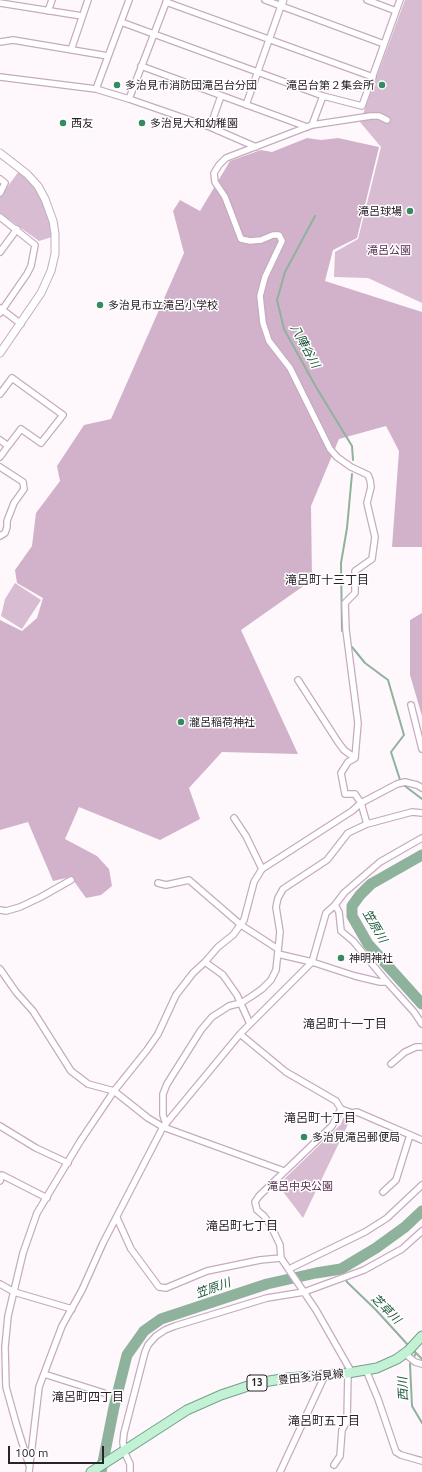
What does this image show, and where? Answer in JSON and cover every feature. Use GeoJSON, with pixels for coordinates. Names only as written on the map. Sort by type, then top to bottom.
{"type":"FeatureCollection","features":[{"type":"Feature","properties":{"kind":"main road","name":"豊田多治見線"},"geometry":{"type":"LineString","coordinates":[[91,1472],[186,1410],[221,1395],[257,1383],[288,1378],[350,1373],[366,1370],[386,1364],[409,1352],[422,1336]]}},
{"type":"Feature","properties":{"kind":"street"},"geometry":{"type":"LineString","coordinates":[[48,11],[52,0]]}},
{"type":"Feature","properties":{"kind":"street"},"geometry":{"type":"LineString","coordinates":[[71,50],[88,0]]}},
{"type":"Feature","properties":{"kind":"street"},"geometry":{"type":"LineString","coordinates":[[96,89],[128,0]]}},
{"type":"Feature","properties":{"kind":"street"},"geometry":{"type":"LineString","coordinates":[[265,0],[282,3],[384,44]]}},
{"type":"Feature","properties":{"kind":"street"},"geometry":{"type":"LineString","coordinates":[[367,0],[396,11]]}},
{"type":"Feature","properties":{"kind":"street"},"geometry":{"type":"LineString","coordinates":[[121,22],[257,73],[323,96],[362,106],[400,0]]}},
{"type":"Feature","properties":{"kind":"street"},"geometry":{"type":"LineString","coordinates":[[129,99],[166,1],[373,77]]}},
{"type":"Feature","properties":{"kind":"street"},"geometry":{"type":"LineString","coordinates":[[0,3],[14,3],[48,11],[82,16]]}},
{"type":"Feature","properties":{"kind":"street"},"geometry":{"type":"LineString","coordinates":[[246,105],[282,3]]}},
{"type":"Feature","properties":{"kind":"street"},"geometry":{"type":"LineString","coordinates":[[0,42],[13,40],[108,56]]}},
{"type":"Feature","properties":{"kind":"street"},"geometry":{"type":"LineString","coordinates":[[141,66],[246,105],[310,126]]}},
{"type":"Feature","properties":{"kind":"street"},"geometry":{"type":"LineString","coordinates":[[0,77],[96,89],[210,127],[256,147]]}},
{"type":"Feature","properties":{"kind":"street"},"geometry":{"type":"LineString","coordinates":[[210,127],[222,96]]}},
{"type":"Feature","properties":{"kind":"street"},"geometry":{"type":"LineString","coordinates":[[310,126],[323,96]]}},
{"type":"Feature","properties":{"kind":"street"},"geometry":{"type":"LineString","coordinates":[[355,758],[358,723],[346,630],[345,603],[355,592],[355,571],[372,559],[375,537],[367,503],[371,487],[370,480],[368,475],[351,467],[337,457],[330,449],[290,368],[269,341],[263,322],[260,296],[265,277],[282,241],[279,235],[273,235],[261,240],[250,241],[241,239],[225,197],[215,182],[214,173],[226,158],[310,126],[371,116],[379,116],[387,120]]}},
{"type":"Feature","properties":{"kind":"street"},"geometry":{"type":"LineString","coordinates":[[0,153],[27,174],[38,186],[52,217],[55,234],[55,254],[51,270],[41,293],[0,353]]}},
{"type":"Feature","properties":{"kind":"street"},"geometry":{"type":"LineString","coordinates":[[0,179],[6,183],[0,192]]}},
{"type":"Feature","properties":{"kind":"street"},"geometry":{"type":"LineString","coordinates":[[0,217],[35,245],[27,274],[1,310],[21,324]]}},
{"type":"Feature","properties":{"kind":"street"},"geometry":{"type":"LineString","coordinates":[[0,252],[17,230]]}},
{"type":"Feature","properties":{"kind":"street"},"geometry":{"type":"LineString","coordinates":[[0,394],[12,378],[63,415],[41,443],[21,429],[0,457]]}},
{"type":"Feature","properties":{"kind":"street"},"geometry":{"type":"LineString","coordinates":[[0,440],[8,446]]}},
{"type":"Feature","properties":{"kind":"street"},"geometry":{"type":"LineString","coordinates":[[0,467],[23,482],[24,489],[14,503],[7,521],[5,533],[0,536]]}},
{"type":"Feature","properties":{"kind":"street"},"geometry":{"type":"LineString","coordinates":[[298,680],[338,742],[344,750],[355,758]]}},
{"type":"Feature","properties":{"kind":"street"},"geometry":{"type":"LineString","coordinates":[[411,705],[422,749]]}},
{"type":"Feature","properties":{"kind":"street"},"geometry":{"type":"LineString","coordinates":[[355,758],[348,762],[341,773],[345,794],[355,794],[362,803],[367,824]]}},
{"type":"Feature","properties":{"kind":"street"},"geometry":{"type":"LineString","coordinates":[[29,1465],[6,1387],[5,1347],[8,1316],[23,1253],[38,1213],[80,1140],[114,1091],[158,1034],[176,995],[192,973],[205,962],[218,947],[233,935],[241,925],[244,920],[254,882],[262,869],[362,803],[397,784],[405,782],[418,785],[422,788]]}},
{"type":"Feature","properties":{"kind":"street"},"geometry":{"type":"LineString","coordinates":[[164,1126],[163,1094],[170,1078],[202,1030],[212,1017],[229,1006],[241,1003],[271,980],[276,970],[280,932],[276,907],[278,898],[283,889],[327,860],[348,833],[367,824],[412,812],[422,814]]}},
{"type":"Feature","properties":{"kind":"street"},"geometry":{"type":"LineString","coordinates":[[234,818],[246,836],[262,869]]}},
{"type":"Feature","properties":{"kind":"street"},"geometry":{"type":"LineString","coordinates":[[29,1472],[39,1387],[62,1326],[82,1290],[103,1243],[164,1126],[240,1034],[312,962],[326,913],[344,892],[380,862],[422,838]]}},
{"type":"Feature","properties":{"kind":"street"},"geometry":{"type":"LineString","coordinates":[[0,910],[6,911],[20,906],[41,897],[71,880]]}},
{"type":"Feature","properties":{"kind":"street"},"geometry":{"type":"LineString","coordinates":[[158,883],[166,884],[189,880],[241,925],[278,951],[355,976],[380,982],[387,982]]}},
{"type":"Feature","properties":{"kind":"street"},"geometry":{"type":"LineString","coordinates":[[335,904],[339,912],[341,931],[353,941],[414,1012],[422,1024]]}},
{"type":"Feature","properties":{"kind":"street"},"geometry":{"type":"LineString","coordinates":[[205,962],[223,975],[237,995],[250,1024]]}},
{"type":"Feature","properties":{"kind":"street"},"geometry":{"type":"LineString","coordinates":[[0,969],[16,992],[33,1011],[71,1071],[88,1084],[114,1091],[148,1118],[164,1126],[284,1171]]}},
{"type":"Feature","properties":{"kind":"street"},"geometry":{"type":"LineString","coordinates":[[240,1034],[286,1072],[336,1101],[341,1109],[352,1113],[357,1112],[422,1140]]}},
{"type":"Feature","properties":{"kind":"street"},"geometry":{"type":"LineString","coordinates":[[391,1064],[405,1052],[422,1046]]}},
{"type":"Feature","properties":{"kind":"street"},"geometry":{"type":"LineString","coordinates":[[334,1465],[340,1456],[342,1430],[347,1421],[350,1373],[304,1292],[281,1258],[280,1245],[271,1226],[264,1216],[256,1210],[255,1202],[284,1171],[332,1126],[341,1109]]}},
{"type":"Feature","properties":{"kind":"street"},"geometry":{"type":"LineString","coordinates":[[0,1126],[36,1148],[68,1163]]}},
{"type":"Feature","properties":{"kind":"street"},"geometry":{"type":"LineString","coordinates":[[383,1192],[396,1180],[410,1135]]}},
{"type":"Feature","properties":{"kind":"street"},"geometry":{"type":"LineString","coordinates":[[0,1181],[2,1175],[47,1198]]}},
{"type":"Feature","properties":{"kind":"street"},"geometry":{"type":"LineString","coordinates":[[289,1269],[351,1239],[381,1221],[422,1186]]}},
{"type":"Feature","properties":{"kind":"street"},"geometry":{"type":"LineString","coordinates":[[117,1218],[130,1250],[159,1287],[166,1288],[207,1271],[260,1260],[281,1258]]}},
{"type":"Feature","properties":{"kind":"street"},"geometry":{"type":"LineString","coordinates":[[130,1472],[130,1464],[121,1453],[124,1433],[145,1352],[152,1339],[165,1330],[175,1326],[267,1298],[304,1292],[364,1270],[402,1249],[422,1231]]}},
{"type":"Feature","properties":{"kind":"street"},"geometry":{"type":"LineString","coordinates":[[0,1284],[14,1292],[72,1309]]}},
{"type":"Feature","properties":{"kind":"street"},"geometry":{"type":"LineString","coordinates":[[409,1352],[415,1362],[422,1364]]}},
{"type":"Feature","properties":{"kind":"street"},"geometry":{"type":"LineString","coordinates":[[366,1370],[378,1398],[396,1452],[401,1456],[422,1461]]}},
{"type":"Feature","properties":{"kind":"street"},"geometry":{"type":"LineString","coordinates":[[44,1374],[104,1393]]}},
{"type":"Feature","properties":{"kind":"street"},"geometry":{"type":"LineString","coordinates":[[280,1472],[325,1375]]}},
{"type":"Feature","properties":{"kind":"green space","name":"滝呂公園"},"geometry":{"type":"Polygon","coordinates":[[[405,0],[422,0],[422,303],[368,278],[334,277],[335,252],[358,239],[381,147],[360,122],[405,0]]]}},
{"type":"Feature","properties":{"kind":"green space"},"geometry":{"type":"Polygon","coordinates":[[[19,171],[38,193],[50,223],[52,237],[39,241],[0,213],[0,197],[19,171]]]}},
{"type":"Feature","properties":{"kind":"green space"},"geometry":{"type":"Polygon","coordinates":[[[15,583],[41,600],[22,629],[1,616],[5,599],[15,583]]]}},
{"type":"Feature","properties":{"kind":"green space","name":"滝呂中央公園"},"geometry":{"type":"Polygon","coordinates":[[[343,1118],[351,1118],[303,1218],[278,1185],[341,1124],[343,1118]]]}},
{"type":"Feature","properties":{"kind":"shaded area"},"geometry":{"type":"Polygon","coordinates":[[[307,138],[321,140],[338,138],[379,147],[357,238],[333,250],[325,281],[422,312],[422,547],[392,547],[399,451],[386,426],[339,439],[311,506],[312,580],[241,630],[298,754],[222,752],[189,788],[200,819],[160,840],[79,807],[65,839],[97,856],[109,869],[112,886],[101,895],[86,898],[71,877],[53,881],[28,822],[0,830],[0,620],[22,631],[37,618],[43,598],[17,583],[15,570],[32,546],[36,513],[60,481],[57,466],[84,425],[111,419],[184,253],[173,211],[180,200],[200,211],[230,161],[261,150],[272,152],[307,138]]]}},
{"type":"Feature","properties":{"kind":"shaded area"},"geometry":{"type":"Polygon","coordinates":[[[422,613],[422,716],[410,675],[410,620],[422,613]]]}},
{"type":"Feature","properties":{"kind":"waterway","name":"八陣谷川"},"geometry":{"type":"LineString","coordinates":[[315,216],[285,272],[277,300],[284,329],[316,387],[352,446],[353,460]]}},
{"type":"Feature","properties":{"kind":"waterway","name":"八陣谷川"},"geometry":{"type":"LineString","coordinates":[[342,631],[341,563],[347,528],[352,474]]}},
{"type":"Feature","properties":{"kind":"waterway","name":"八陣谷川"},"geometry":{"type":"LineString","coordinates":[[352,647],[365,663],[388,680],[404,735],[391,752],[401,783],[422,799]]}},
{"type":"Feature","properties":{"kind":"waterway","name":"笠原川"},"geometry":{"type":"LineString","coordinates":[[422,855],[371,884],[352,906],[352,916],[368,944],[422,1004]]}},
{"type":"Feature","properties":{"kind":"waterway","name":"笠原川"},"geometry":{"type":"LineString","coordinates":[[101,1472],[114,1407],[127,1355],[144,1331],[161,1319],[267,1284],[341,1269],[376,1248],[405,1227],[422,1211]]}},
{"type":"Feature","properties":{"kind":"waterway","name":"芝草川"},"geometry":{"type":"LineString","coordinates":[[341,1269],[347,1282],[376,1310],[408,1345]]}},
{"type":"Feature","properties":{"kind":"waterway","name":"芝草川"},"geometry":{"type":"LineString","coordinates":[[413,1350],[422,1359]]}},
{"type":"Feature","properties":{"kind":"waterway","name":"西川"},"geometry":{"type":"LineString","coordinates":[[416,1353],[410,1364],[412,1406],[422,1423]]}},
{"type":"Feature","properties":{"kind":"place","name":"多治見市消防団滝呂台分団"},"geometry":{"type":"Point","coordinates":[117,85]}},
{"type":"Feature","properties":{"kind":"place","name":"滝呂台第２集会所"},"geometry":{"type":"Point","coordinates":[382,85]}},
{"type":"Feature","properties":{"kind":"place","name":"西友"},"geometry":{"type":"Point","coordinates":[63,123]}},
{"type":"Feature","properties":{"kind":"place","name":"多治見大和幼稚園"},"geometry":{"type":"Point","coordinates":[142,123]}},
{"type":"Feature","properties":{"kind":"place","name":"滝呂球場"},"geometry":{"type":"Point","coordinates":[410,211]}},
{"type":"Feature","properties":{"kind":"place","name":"多治見市立滝呂小学校"},"geometry":{"type":"Point","coordinates":[100,305]}},
{"type":"Feature","properties":{"kind":"place","name":"瀧呂稲荷神社"},"geometry":{"type":"Point","coordinates":[181,722]}},
{"type":"Feature","properties":{"kind":"place","name":"神明神社"},"geometry":{"type":"Point","coordinates":[341,958]}},
{"type":"Feature","properties":{"kind":"place","name":"多治見滝呂郵便局"},"geometry":{"type":"Point","coordinates":[304,1137]}},
{"type":"Feature","properties":{"kind":"district","name":"滝呂町十三丁目"},"geometry":{"type":"Point","coordinates":[327,580]}},
{"type":"Feature","properties":{"kind":"district","name":"滝呂町十一丁目"},"geometry":{"type":"Point","coordinates":[345,1024]}},
{"type":"Feature","properties":{"kind":"district","name":"滝呂町十丁目"},"geometry":{"type":"Point","coordinates":[320,1118]}},
{"type":"Feature","properties":{"kind":"district","name":"滝呂町七丁目"},"geometry":{"type":"Point","coordinates":[242,1226]}},
{"type":"Feature","properties":{"kind":"district","name":"滝呂町四丁目"},"geometry":{"type":"Point","coordinates":[88,1397]}},
{"type":"Feature","properties":{"kind":"district","name":"滝呂町五丁目"},"geometry":{"type":"Point","coordinates":[324,1421]}}]}
